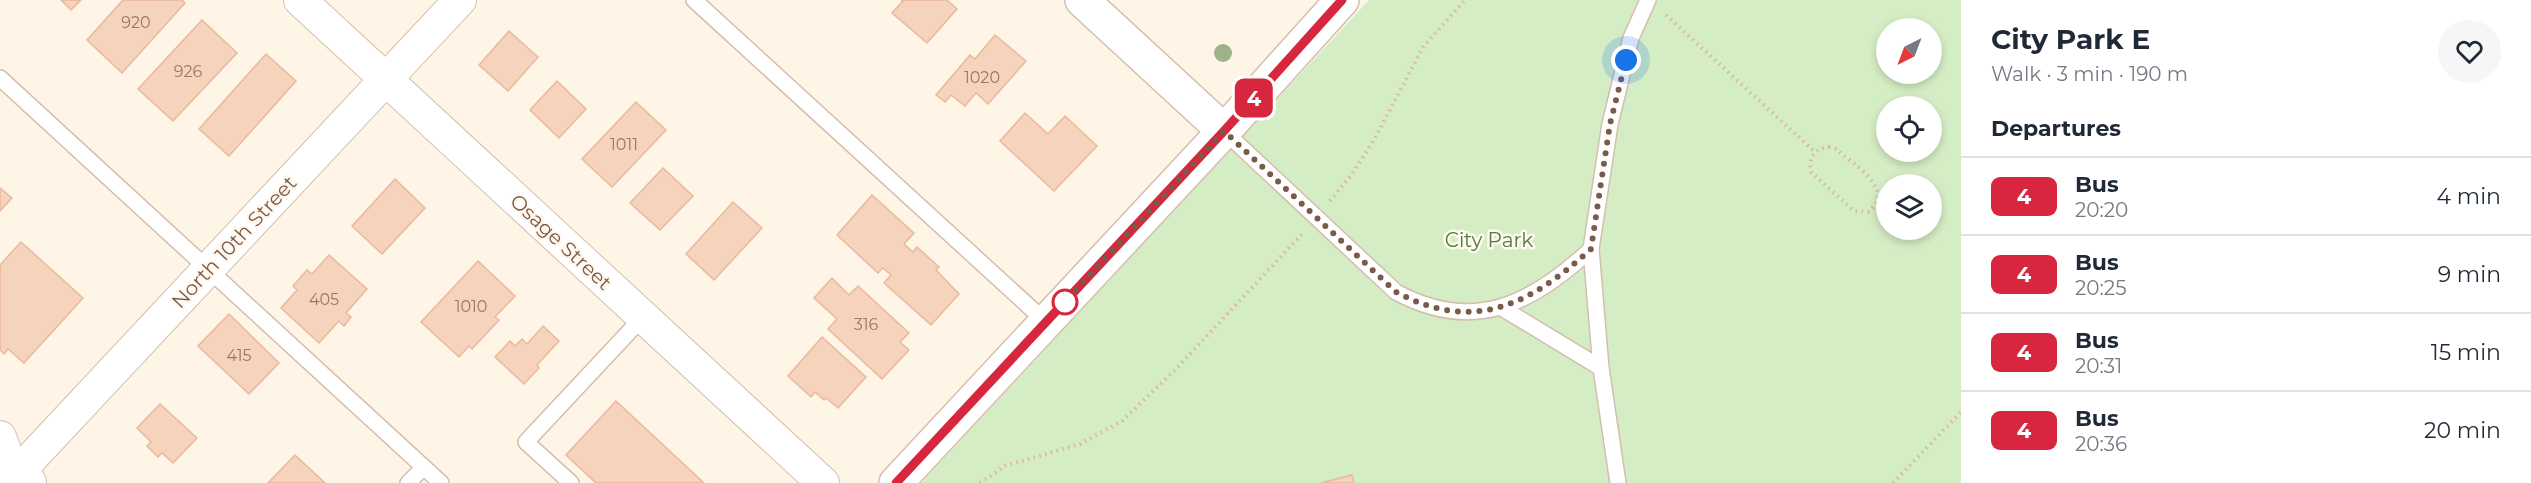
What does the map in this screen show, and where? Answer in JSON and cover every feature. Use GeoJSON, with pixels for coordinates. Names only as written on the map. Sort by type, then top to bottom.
{"type":"FeatureCollection","features":[{"type":"Feature","properties":{"kind":"street","name":"Osage Street"},"geometry":{"type":"LineString","coordinates":[[300,0],[823,483]]}},
{"type":"Feature","properties":{"kind":"street","name":"North 10th Street"},"geometry":{"type":"LineString","coordinates":[[19,481],[57,429],[460,0]]}},
{"type":"Feature","properties":{"kind":"street"},"geometry":{"type":"LineString","coordinates":[[1082,0],[1224,131]]}},
{"type":"Feature","properties":{"kind":"street"},"geometry":{"type":"LineString","coordinates":[[896,483],[1224,131],[1342,0]]}},
{"type":"Feature","properties":{"kind":"street"},"geometry":{"type":"LineString","coordinates":[[0,437],[19,481]]}},
{"type":"Feature","properties":{"kind":"lane"},"geometry":{"type":"LineString","coordinates":[[694,0],[1046,322]]}},
{"type":"Feature","properties":{"kind":"lane"},"geometry":{"type":"LineString","coordinates":[[1617,483],[1601,368],[1591,249],[1610,124],[1631,38],[1654,4]]}},
{"type":"Feature","properties":{"kind":"lane"},"geometry":{"type":"LineString","coordinates":[[0,78],[441,483]]}},
{"type":"Feature","properties":{"kind":"lane"},"geometry":{"type":"LineString","coordinates":[[1224,131],[1396,292],[1418,303],[1453,311],[1475,312],[1502,308],[1542,289],[1591,249]]}},
{"type":"Feature","properties":{"kind":"lane"},"geometry":{"type":"LineString","coordinates":[[1502,308],[1601,368]]}},
{"type":"Feature","properties":{"kind":"lane"},"geometry":{"type":"LineString","coordinates":[[571,483],[526,442],[643,317]]}},
{"type":"Feature","properties":{"kind":"lane"},"geometry":{"type":"LineString","coordinates":[[408,483],[424,467]]}},
{"type":"Feature","properties":{"kind":"path"},"geometry":{"type":"LineString","coordinates":[[980,483],[1005,466],[1080,444],[1122,421],[1175,370],[1316,218],[1352,174],[1374,140],[1423,47],[1465,0]]}},
{"type":"Feature","properties":{"kind":"path"},"geometry":{"type":"LineString","coordinates":[[1654,4],[1815,152]]}},
{"type":"Feature","properties":{"kind":"path"},"geometry":{"type":"LineString","coordinates":[[1829,147],[1836,149],[1844,156],[1876,186],[1878,199],[1874,207],[1868,212],[1854,211],[1811,172],[1809,164],[1815,152],[1829,147]]}},
{"type":"Feature","properties":{"kind":"path"},"geometry":{"type":"LineString","coordinates":[[1893,483],[1961,412]]}},
{"type":"Feature","properties":{"kind":"green space","name":"City Park"},"geometry":{"type":"Polygon","coordinates":[[[1369,0],[1961,0],[1961,483],[921,483],[1369,0]]]}},
{"type":"Feature","properties":{"kind":"building"},"geometry":{"type":"Polygon","coordinates":[[[61,0],[81,0],[71,10],[61,0]]]}},
{"type":"Feature","properties":{"kind":"building"},"geometry":{"type":"Polygon","coordinates":[[[123,0],[182,0],[185,3],[122,73],[87,40],[123,0]]]}},
{"type":"Feature","properties":{"kind":"building"},"geometry":{"type":"Polygon","coordinates":[[[901,0],[947,0],[957,9],[927,43],[892,13],[903,1],[901,0]]]}},
{"type":"Feature","properties":{"kind":"building"},"geometry":{"type":"Polygon","coordinates":[[[202,20],[237,53],[173,121],[138,89],[202,20]]]}},
{"type":"Feature","properties":{"kind":"building"},"geometry":{"type":"Polygon","coordinates":[[[509,31],[538,57],[508,91],[479,65],[509,31]]]}},
{"type":"Feature","properties":{"kind":"building"},"geometry":{"type":"Polygon","coordinates":[[[995,35],[1026,61],[988,104],[976,93],[965,106],[951,95],[945,102],[936,95],[970,55],[975,59],[995,35]]]}},
{"type":"Feature","properties":{"kind":"building"},"geometry":{"type":"Polygon","coordinates":[[[266,54],[296,81],[229,156],[199,129],[266,54]]]}},
{"type":"Feature","properties":{"kind":"building"},"geometry":{"type":"Polygon","coordinates":[[[557,81],[586,109],[559,138],[530,110],[557,81]]]}},
{"type":"Feature","properties":{"kind":"building"},"geometry":{"type":"Polygon","coordinates":[[[636,102],[666,130],[612,187],[582,159],[636,102]]]}},
{"type":"Feature","properties":{"kind":"building"},"geometry":{"type":"Polygon","coordinates":[[[1025,113],[1048,134],[1065,116],[1097,146],[1054,191],[1000,141],[1025,113]]]}},
{"type":"Feature","properties":{"kind":"building"},"geometry":{"type":"Polygon","coordinates":[[[663,168],[693,196],[660,230],[630,203],[663,168]]]}},
{"type":"Feature","properties":{"kind":"building"},"geometry":{"type":"Polygon","coordinates":[[[395,179],[425,208],[382,254],[352,226],[395,179]]]}},
{"type":"Feature","properties":{"kind":"building"},"geometry":{"type":"Polygon","coordinates":[[[0,188],[12,198],[0,211],[0,188]]]}},
{"type":"Feature","properties":{"kind":"building"},"geometry":{"type":"Polygon","coordinates":[[[872,195],[914,233],[904,244],[913,252],[917,247],[939,267],[936,270],[959,294],[931,325],[884,283],[891,275],[883,268],[878,273],[837,235],[872,195]]]}},
{"type":"Feature","properties":{"kind":"building"},"geometry":{"type":"Polygon","coordinates":[[[733,202],[762,228],[714,280],[686,254],[733,202]]]}},
{"type":"Feature","properties":{"kind":"building"},"geometry":{"type":"Polygon","coordinates":[[[21,242],[83,298],[24,363],[8,349],[4,354],[0,350],[0,265],[21,242]]]}},
{"type":"Feature","properties":{"kind":"building"},"geometry":{"type":"Polygon","coordinates":[[[329,255],[367,289],[346,313],[351,317],[344,326],[339,321],[319,343],[281,308],[297,290],[293,286],[307,270],[312,274],[329,255]]]}},
{"type":"Feature","properties":{"kind":"building"},"geometry":{"type":"Polygon","coordinates":[[[478,261],[515,296],[495,317],[499,320],[472,349],[469,346],[459,357],[421,322],[478,261]]]}},
{"type":"Feature","properties":{"kind":"building"},"geometry":{"type":"Polygon","coordinates":[[[832,278],[849,295],[858,286],[909,333],[900,342],[909,350],[882,379],[828,329],[837,319],[814,298],[832,278]]]}},
{"type":"Feature","properties":{"kind":"building"},"geometry":{"type":"Polygon","coordinates":[[[229,314],[279,363],[249,394],[198,346],[229,314]]]}},
{"type":"Feature","properties":{"kind":"building"},"geometry":{"type":"Polygon","coordinates":[[[543,326],[559,341],[537,365],[539,368],[524,384],[495,357],[510,341],[515,346],[522,339],[527,344],[543,326]]]}},
{"type":"Feature","properties":{"kind":"building"},"geometry":{"type":"Polygon","coordinates":[[[822,337],[866,377],[838,408],[815,392],[811,397],[788,376],[822,337]]]}},
{"type":"Feature","properties":{"kind":"building"},"geometry":{"type":"Polygon","coordinates":[[[616,401],[704,483],[596,483],[566,455],[616,401]]]}},
{"type":"Feature","properties":{"kind":"building"},"geometry":{"type":"Polygon","coordinates":[[[160,404],[197,438],[173,463],[162,453],[158,457],[147,446],[151,442],[137,428],[160,404]]]}},
{"type":"Feature","properties":{"kind":"building"},"geometry":{"type":"Polygon","coordinates":[[[295,455],[325,483],[268,483],[295,455]]]}},
{"type":"Feature","properties":{"kind":"building"},"geometry":{"type":"Polygon","coordinates":[[[1352,475],[1354,483],[1321,483],[1352,475]]]}},
{"type":"Feature","properties":{"kind":"bus line","name":"4"},"geometry":{"type":"LineString","coordinates":[[896,483],[1224,131],[1342,0]]}},
{"type":"Feature","properties":{"kind":"route"},"geometry":{"type":"LineString","coordinates":[[1065,302],[1063,304],[1224,131],[1396,292],[1418,303],[1453,311],[1475,312],[1502,308],[1542,289],[1591,249],[1610,124],[1626,60]]}}]}
